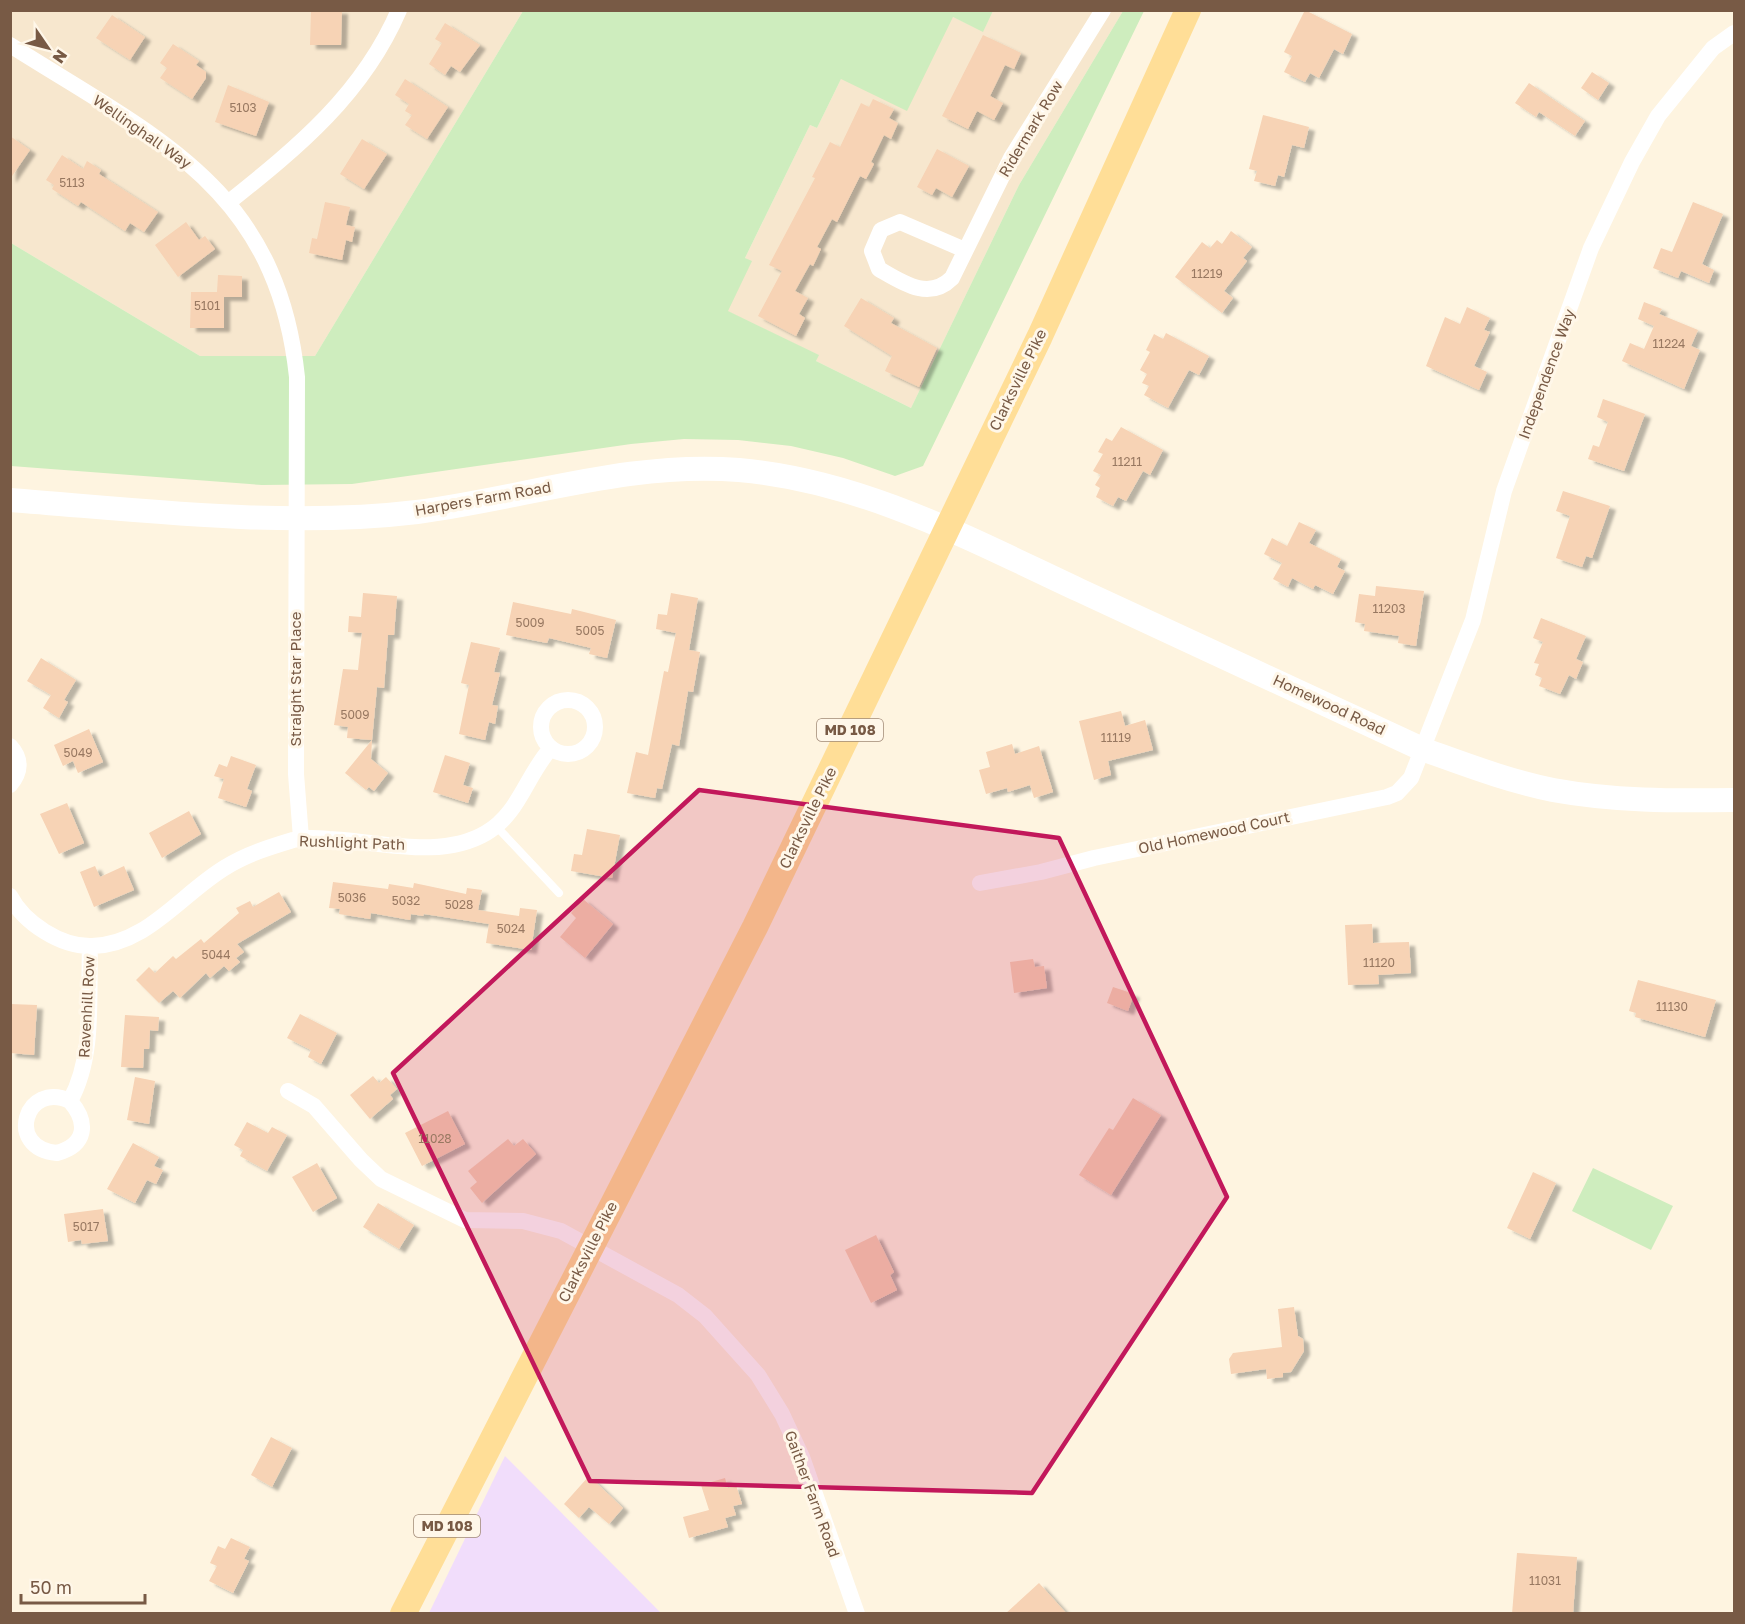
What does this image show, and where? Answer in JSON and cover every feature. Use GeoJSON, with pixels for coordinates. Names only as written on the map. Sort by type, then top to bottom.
{"type":"FeatureCollection","features":[{"type":"Feature","properties":{"kind":"main road","name":"Clarksville Pike"},"geometry":{"type":"LineString","coordinates":[[403,1614],[760,916],[945,528],[1040,336],[1188,10]]}},
{"type":"Feature","properties":{"kind":"main road","name":"Harpers Farm Road"},"geometry":{"type":"LineString","coordinates":[[10,500],[297,519],[418,511],[574,482],[686,468],[740,470],[805,479],[848,491],[945,528]]}},
{"type":"Feature","properties":{"kind":"main road","name":"Homewood Road"},"geometry":{"type":"LineString","coordinates":[[945,528],[1422,749],[1485,771],[1551,789],[1609,798],[1734,800]]}},
{"type":"Feature","properties":{"kind":"street"},"geometry":{"type":"LineString","coordinates":[[229,202],[302,142],[340,105],[380,50],[399,10]]}},
{"type":"Feature","properties":{"kind":"street","name":"Ridermark Row"},"geometry":{"type":"LineString","coordinates":[[966,250],[900,222],[881,230],[872,251],[879,269],[922,291],[944,286],[952,278],[1029,127],[1088,38],[1102,10]]}},
{"type":"Feature","properties":{"kind":"street","name":"Independence Way"},"geometry":{"type":"LineString","coordinates":[[1422,749],[1473,620],[1487,571],[1494,528],[1504,491],[1591,248],[1622,182],[1658,116],[1713,48],[1734,33]]}},
{"type":"Feature","properties":{"kind":"street","name":"Wellinghall Way"},"geometry":{"type":"LineString","coordinates":[[10,45],[179,154],[229,202],[266,257],[280,293],[294,344],[297,377],[297,519]]}},
{"type":"Feature","properties":{"kind":"street","name":"Straight Star Place"},"geometry":{"type":"LineString","coordinates":[[297,519],[296,774],[301,838]]}},
{"type":"Feature","properties":{"kind":"street"},"geometry":{"type":"LineString","coordinates":[[10,746],[18,758],[19,769],[10,785]]}},
{"type":"Feature","properties":{"kind":"street","name":"Rushlight Path"},"geometry":{"type":"LineString","coordinates":[[90,947],[128,938],[145,929],[226,867],[248,855],[301,838],[439,847],[465,842],[496,826],[514,808],[536,765],[551,748]]}},
{"type":"Feature","properties":{"kind":"street","name":"Old Homewood Court"},"geometry":{"type":"LineString","coordinates":[[980,883],[1041,872],[1094,858],[1387,797],[1397,793],[1411,778],[1422,749]]}},
{"type":"Feature","properties":{"kind":"street"},"geometry":{"type":"LineString","coordinates":[[10,896],[21,911],[36,925],[71,943],[90,947]]}},
{"type":"Feature","properties":{"kind":"street","name":"Ravenhill Row"},"geometry":{"type":"LineString","coordinates":[[70,1101],[81,1082],[86,1060],[90,947]]}},
{"type":"Feature","properties":{"kind":"street","name":"Gaither Farm Road"},"geometry":{"type":"LineString","coordinates":[[288,1091],[314,1106],[361,1160],[381,1179],[465,1220],[539,1223],[561,1231],[678,1295],[705,1317],[758,1375],[782,1414],[801,1457],[857,1614]]}},
{"type":"Feature","properties":{"kind":"lane"},"geometry":{"type":"LineString","coordinates":[[496,826],[559,893]]}},
{"type":"Feature","properties":{"kind":"highlighted area"},"geometry":{"type":"Polygon","coordinates":[[[699,790],[1059,838],[1227,1197],[1032,1493],[590,1481],[393,1073],[699,790]]]}},
{"type":"Feature","properties":{"kind":"shaded area"},"geometry":{"type":"Polygon","coordinates":[[[11,11],[523,11],[315,356],[200,356],[11,243],[11,11]]]}},
{"type":"Feature","properties":{"kind":"shaded area"},"geometry":{"type":"Polygon","coordinates":[[[993,11],[1123,11],[1019,185],[911,408],[816,361],[818,355],[727,311],[751,262],[745,258],[810,125],[817,128],[841,79],[953,17],[983,31],[993,11]]]}},
{"type":"Feature","properties":{"kind":"shaded area"},"geometry":{"type":"Polygon","coordinates":[[[505,1456],[514,1465],[661,1613],[429,1613],[505,1456]]]}},
{"type":"Feature","properties":{"kind":"green space"},"geometry":{"type":"Polygon","coordinates":[[[523,11],[993,11],[983,32],[953,17],[907,111],[841,79],[817,128],[810,125],[745,258],[752,261],[728,311],[819,355],[816,361],[911,408],[1019,185],[1123,11],[1144,11],[923,466],[895,476],[843,458],[791,446],[738,440],[684,439],[631,444],[352,484],[262,485],[11,466],[11,243],[200,356],[315,356],[523,11]]]}},
{"type":"Feature","properties":{"kind":"green space"},"geometry":{"type":"Polygon","coordinates":[[[1593,1168],[1673,1206],[1651,1250],[1572,1211],[1593,1168]]]}},
{"type":"Feature","properties":{"kind":"building"},"geometry":{"type":"Polygon","coordinates":[[[311,10],[342,10],[341,45],[310,45],[311,10]]]}},
{"type":"Feature","properties":{"kind":"building"},"geometry":{"type":"Polygon","coordinates":[[[1305,10],[1352,34],[1343,54],[1334,49],[1319,78],[1310,73],[1305,82],[1284,72],[1292,56],[1284,52],[1305,10]]]}},
{"type":"Feature","properties":{"kind":"building"},"geometry":{"type":"Polygon","coordinates":[[[112,15],[145,37],[130,60],[96,38],[112,15]]]}},
{"type":"Feature","properties":{"kind":"building"},"geometry":{"type":"Polygon","coordinates":[[[445,23],[480,45],[460,72],[451,66],[445,75],[429,64],[442,43],[435,39],[445,23]]]}},
{"type":"Feature","properties":{"kind":"building"},"geometry":{"type":"Polygon","coordinates":[[[983,35],[1021,53],[1014,69],[1005,65],[990,96],[1003,103],[994,120],[977,111],[968,129],[942,116],[983,35]]]}},
{"type":"Feature","properties":{"kind":"building"},"geometry":{"type":"Polygon","coordinates":[[[173,44],[199,61],[196,65],[206,72],[206,78],[192,99],[160,78],[167,68],[160,63],[173,44]]]}},
{"type":"Feature","properties":{"kind":"building"},"geometry":{"type":"Polygon","coordinates":[[[1592,72],[1609,83],[1598,100],[1581,88],[1592,72]]]}},
{"type":"Feature","properties":{"kind":"building"},"geometry":{"type":"Polygon","coordinates":[[[405,79],[448,107],[427,139],[405,125],[412,115],[405,111],[409,104],[395,95],[405,79]]]}},
{"type":"Feature","properties":{"kind":"building"},"geometry":{"type":"Polygon","coordinates":[[[1529,83],[1585,121],[1575,136],[1539,112],[1536,117],[1515,103],[1529,83]]]}},
{"type":"Feature","properties":{"kind":"building"},"geometry":{"type":"Polygon","coordinates":[[[228,85],[269,102],[256,136],[215,122],[228,85]]]}},
{"type":"Feature","properties":{"kind":"building"},"geometry":{"type":"Polygon","coordinates":[[[873,99],[894,109],[889,118],[898,123],[891,139],[884,135],[871,162],[874,164],[866,179],[860,176],[837,222],[832,219],[817,247],[821,249],[813,266],[810,264],[795,291],[808,298],[799,314],[805,318],[796,336],[758,316],[782,271],[769,265],[815,178],[812,177],[830,142],[840,147],[861,103],[869,107],[873,99]]]}},
{"type":"Feature","properties":{"kind":"building"},"geometry":{"type":"Polygon","coordinates":[[[1263,115],[1309,127],[1304,148],[1292,145],[1284,177],[1278,175],[1275,186],[1254,181],[1257,171],[1249,169],[1263,115]]]}},
{"type":"Feature","properties":{"kind":"building"},"geometry":{"type":"Polygon","coordinates":[[[10,136],[30,150],[10,179],[10,136]]]}},
{"type":"Feature","properties":{"kind":"building"},"geometry":{"type":"Polygon","coordinates":[[[362,139],[387,154],[364,189],[340,174],[362,139]]]}},
{"type":"Feature","properties":{"kind":"building"},"geometry":{"type":"Polygon","coordinates":[[[937,149],[969,166],[952,197],[936,188],[932,195],[917,187],[937,149]]]}},
{"type":"Feature","properties":{"kind":"building"},"geometry":{"type":"Polygon","coordinates":[[[62,155],[83,169],[87,161],[101,170],[99,174],[158,212],[144,232],[130,223],[125,231],[81,202],[78,206],[52,189],[54,185],[46,180],[62,155]]]}},
{"type":"Feature","properties":{"kind":"building"},"geometry":{"type":"Polygon","coordinates":[[[325,202],[350,207],[346,225],[355,227],[352,242],[346,240],[342,260],[309,253],[312,238],[317,239],[325,202]]]}},
{"type":"Feature","properties":{"kind":"building"},"geometry":{"type":"Polygon","coordinates":[[[1693,202],[1723,214],[1702,264],[1714,270],[1709,283],[1681,271],[1678,278],[1653,268],[1661,248],[1672,252],[1693,202]]]}},
{"type":"Feature","properties":{"kind":"building"},"geometry":{"type":"Polygon","coordinates":[[[186,222],[199,240],[205,236],[215,249],[178,277],[155,245],[186,222]]]}},
{"type":"Feature","properties":{"kind":"building"},"geometry":{"type":"Polygon","coordinates":[[[1231,231],[1252,247],[1243,258],[1247,261],[1224,291],[1233,298],[1222,313],[1175,277],[1202,242],[1210,248],[1217,240],[1222,244],[1231,231]]]}},
{"type":"Feature","properties":{"kind":"building"},"geometry":{"type":"Polygon","coordinates":[[[218,275],[242,276],[242,297],[224,297],[224,328],[190,328],[191,292],[217,292],[218,275]]]}},
{"type":"Feature","properties":{"kind":"building"},"geometry":{"type":"Polygon","coordinates":[[[861,298],[894,318],[891,323],[937,348],[919,387],[885,371],[892,356],[844,326],[861,298]]]}},
{"type":"Feature","properties":{"kind":"building"},"geometry":{"type":"Polygon","coordinates":[[[1644,302],[1662,309],[1659,314],[1698,330],[1691,346],[1700,350],[1684,389],[1622,361],[1630,343],[1644,349],[1654,326],[1638,319],[1644,302]]]}},
{"type":"Feature","properties":{"kind":"building"},"geometry":{"type":"Polygon","coordinates":[[[1467,307],[1490,318],[1484,330],[1490,332],[1474,366],[1487,372],[1479,390],[1426,366],[1445,317],[1460,324],[1467,307]]]}},
{"type":"Feature","properties":{"kind":"building"},"geometry":{"type":"Polygon","coordinates":[[[1166,333],[1209,356],[1199,375],[1189,370],[1168,408],[1144,395],[1149,386],[1142,383],[1147,374],[1140,370],[1150,352],[1146,350],[1154,334],[1163,339],[1166,333]]]}},
{"type":"Feature","properties":{"kind":"building"},"geometry":{"type":"Polygon","coordinates":[[[1603,399],[1645,414],[1624,471],[1588,459],[1593,445],[1599,447],[1608,422],[1597,417],[1603,399]]]}},
{"type":"Feature","properties":{"kind":"building"},"geometry":{"type":"Polygon","coordinates":[[[1121,427],[1163,450],[1150,475],[1143,471],[1126,501],[1118,497],[1113,506],[1096,497],[1100,488],[1095,485],[1101,475],[1093,471],[1103,454],[1098,452],[1106,438],[1112,441],[1121,427]]]}},
{"type":"Feature","properties":{"kind":"building"},"geometry":{"type":"Polygon","coordinates":[[[1563,491],[1610,506],[1592,558],[1586,556],[1582,567],[1556,558],[1570,516],[1556,511],[1563,491]]]}},
{"type":"Feature","properties":{"kind":"building"},"geometry":{"type":"Polygon","coordinates":[[[1299,522],[1316,530],[1309,543],[1341,559],[1337,567],[1345,571],[1333,594],[1315,585],[1313,589],[1292,578],[1288,587],[1273,579],[1282,563],[1264,554],[1272,538],[1287,546],[1299,522]]]}},
{"type":"Feature","properties":{"kind":"building"},"geometry":{"type":"Polygon","coordinates":[[[1376,586],[1424,591],[1416,646],[1398,643],[1399,636],[1364,631],[1365,624],[1355,622],[1359,594],[1375,596],[1376,586]]]}},
{"type":"Feature","properties":{"kind":"building"},"geometry":{"type":"Polygon","coordinates":[[[363,593],[397,596],[394,635],[388,635],[384,688],[377,687],[372,740],[347,738],[348,727],[334,725],[343,669],[358,670],[362,633],[348,632],[349,616],[361,617],[363,593]]]}},
{"type":"Feature","properties":{"kind":"building"},"geometry":{"type":"Polygon","coordinates":[[[671,593],[698,598],[689,650],[700,652],[693,692],[688,691],[679,746],[672,744],[662,789],[657,788],[655,798],[627,793],[636,752],[648,755],[664,671],[668,672],[676,633],[656,629],[658,614],[667,615],[671,593]]]}},
{"type":"Feature","properties":{"kind":"building"},"geometry":{"type":"Polygon","coordinates":[[[513,602],[571,614],[572,609],[616,620],[607,658],[589,654],[591,648],[549,638],[547,643],[506,635],[513,602]]]}},
{"type":"Feature","properties":{"kind":"building"},"geometry":{"type":"Polygon","coordinates":[[[1541,618],[1586,636],[1576,659],[1583,662],[1576,679],[1569,675],[1560,694],[1539,686],[1542,678],[1535,675],[1539,664],[1534,663],[1543,642],[1533,638],[1541,618]]]}},
{"type":"Feature","properties":{"kind":"building"},"geometry":{"type":"Polygon","coordinates":[[[471,642],[500,648],[494,672],[500,673],[492,705],[498,706],[495,724],[489,722],[485,740],[459,734],[469,685],[461,683],[471,642]]]}},
{"type":"Feature","properties":{"kind":"building"},"geometry":{"type":"Polygon","coordinates":[[[41,658],[76,680],[64,700],[68,702],[59,718],[43,708],[51,695],[27,681],[41,658]]]}},
{"type":"Feature","properties":{"kind":"building"},"geometry":{"type":"Polygon","coordinates":[[[1121,711],[1125,726],[1145,720],[1153,750],[1108,761],[1111,775],[1094,780],[1079,721],[1121,711]]]}},
{"type":"Feature","properties":{"kind":"building"},"geometry":{"type":"Polygon","coordinates":[[[89,729],[103,762],[78,773],[73,761],[63,766],[54,745],[89,729]]]}},
{"type":"Feature","properties":{"kind":"building"},"geometry":{"type":"Polygon","coordinates":[[[372,740],[371,759],[388,773],[374,791],[369,787],[366,790],[345,773],[372,740]]]}},
{"type":"Feature","properties":{"kind":"building"},"geometry":{"type":"Polygon","coordinates":[[[1012,744],[1015,754],[1039,746],[1053,792],[1034,798],[1030,785],[1008,792],[1007,788],[986,794],[979,770],[990,767],[986,752],[1012,744]]]}},
{"type":"Feature","properties":{"kind":"building"},"geometry":{"type":"Polygon","coordinates":[[[445,755],[470,763],[463,785],[473,788],[468,803],[433,792],[445,755]]]}},
{"type":"Feature","properties":{"kind":"building"},"geometry":{"type":"Polygon","coordinates":[[[231,756],[256,765],[247,789],[252,791],[246,807],[218,798],[224,779],[214,776],[219,764],[227,767],[231,756]]]}},
{"type":"Feature","properties":{"kind":"building"},"geometry":{"type":"Polygon","coordinates":[[[67,803],[84,843],[59,854],[40,814],[67,803]]]}},
{"type":"Feature","properties":{"kind":"building"},"geometry":{"type":"Polygon","coordinates":[[[189,811],[201,834],[162,858],[149,833],[189,811]]]}},
{"type":"Feature","properties":{"kind":"building"},"geometry":{"type":"Polygon","coordinates":[[[587,829],[620,835],[612,878],[571,871],[574,854],[582,855],[587,829]]]}},
{"type":"Feature","properties":{"kind":"building"},"geometry":{"type":"Polygon","coordinates":[[[95,866],[100,877],[124,866],[134,890],[94,907],[80,872],[95,866]]]}},
{"type":"Feature","properties":{"kind":"building"},"geometry":{"type":"Polygon","coordinates":[[[333,882],[388,889],[389,884],[413,888],[414,883],[466,894],[467,888],[482,890],[478,910],[519,916],[520,908],[537,910],[531,950],[486,943],[489,924],[424,914],[423,916],[411,914],[410,920],[371,913],[370,919],[339,914],[340,909],[329,908],[333,882]]]}},
{"type":"Feature","properties":{"kind":"building"},"geometry":{"type":"Polygon","coordinates":[[[279,892],[291,912],[237,944],[244,952],[236,958],[240,962],[229,971],[224,966],[210,978],[206,973],[180,998],[173,991],[159,1003],[136,980],[149,967],[155,973],[173,956],[176,959],[201,939],[204,943],[239,913],[236,908],[250,901],[253,907],[279,892]]]}},
{"type":"Feature","properties":{"kind":"building"},"geometry":{"type":"Polygon","coordinates":[[[583,899],[613,924],[585,958],[560,937],[576,918],[571,913],[583,899]]]}},
{"type":"Feature","properties":{"kind":"building"},"geometry":{"type":"Polygon","coordinates":[[[1372,924],[1373,943],[1409,942],[1411,973],[1378,975],[1379,984],[1348,985],[1345,925],[1372,924]]]}},
{"type":"Feature","properties":{"kind":"building"},"geometry":{"type":"Polygon","coordinates":[[[1033,959],[1035,967],[1044,966],[1047,988],[1014,993],[1010,962],[1033,959]]]}},
{"type":"Feature","properties":{"kind":"building"},"geometry":{"type":"Polygon","coordinates":[[[1638,980],[1716,1000],[1705,1037],[1635,1017],[1636,1013],[1629,1011],[1638,980]]]}},
{"type":"Feature","properties":{"kind":"building"},"geometry":{"type":"Polygon","coordinates":[[[1113,987],[1134,994],[1128,1011],[1107,1003],[1113,987]]]}},
{"type":"Feature","properties":{"kind":"building"},"geometry":{"type":"Polygon","coordinates":[[[10,1004],[37,1005],[34,1055],[10,1053],[10,1004]]]}},
{"type":"Feature","properties":{"kind":"building"},"geometry":{"type":"Polygon","coordinates":[[[300,1014],[337,1033],[321,1064],[308,1057],[311,1050],[287,1038],[300,1014]]]}},
{"type":"Feature","properties":{"kind":"building"},"geometry":{"type":"Polygon","coordinates":[[[125,1015],[159,1017],[158,1031],[150,1030],[149,1049],[144,1049],[143,1068],[121,1067],[125,1015]]]}},
{"type":"Feature","properties":{"kind":"building"},"geometry":{"type":"Polygon","coordinates":[[[373,1076],[379,1083],[386,1077],[397,1089],[390,1095],[393,1099],[370,1119],[350,1095],[373,1076]]]}},
{"type":"Feature","properties":{"kind":"building"},"geometry":{"type":"Polygon","coordinates":[[[135,1077],[155,1081],[149,1124],[127,1120],[135,1077]]]}},
{"type":"Feature","properties":{"kind":"building"},"geometry":{"type":"Polygon","coordinates":[[[1133,1098],[1161,1115],[1111,1195],[1079,1175],[1109,1128],[1113,1130],[1133,1098]]]}},
{"type":"Feature","properties":{"kind":"building"},"geometry":{"type":"Polygon","coordinates":[[[448,1111],[465,1144],[422,1166],[405,1133],[448,1111]]]}},
{"type":"Feature","properties":{"kind":"building"},"geometry":{"type":"Polygon","coordinates":[[[247,1122],[268,1133],[272,1127],[287,1135],[267,1171],[240,1156],[243,1150],[234,1145],[247,1122]]]}},
{"type":"Feature","properties":{"kind":"building"},"geometry":{"type":"Polygon","coordinates":[[[508,1139],[514,1146],[523,1139],[536,1154],[482,1203],[470,1188],[477,1182],[468,1171],[508,1139]]]}},
{"type":"Feature","properties":{"kind":"building"},"geometry":{"type":"Polygon","coordinates":[[[133,1143],[159,1157],[154,1166],[163,1170],[156,1184],[147,1180],[135,1203],[107,1189],[133,1143]]]}},
{"type":"Feature","properties":{"kind":"building"},"geometry":{"type":"Polygon","coordinates":[[[317,1163],[337,1198],[313,1212],[292,1177],[317,1163]]]}},
{"type":"Feature","properties":{"kind":"building"},"geometry":{"type":"Polygon","coordinates":[[[1533,1172],[1556,1183],[1530,1239],[1507,1228],[1533,1172]]]}},
{"type":"Feature","properties":{"kind":"building"},"geometry":{"type":"Polygon","coordinates":[[[378,1203],[414,1225],[399,1249],[363,1227],[378,1203]]]}},
{"type":"Feature","properties":{"kind":"building"},"geometry":{"type":"Polygon","coordinates":[[[103,1209],[108,1241],[82,1244],[81,1240],[68,1242],[64,1214],[103,1209]]]}},
{"type":"Feature","properties":{"kind":"building"},"geometry":{"type":"Polygon","coordinates":[[[876,1235],[894,1272],[890,1275],[897,1290],[871,1303],[845,1250],[876,1235]]]}},
{"type":"Feature","properties":{"kind":"building"},"geometry":{"type":"Polygon","coordinates":[[[1294,1307],[1298,1336],[1303,1339],[1304,1351],[1291,1372],[1283,1373],[1283,1377],[1267,1379],[1266,1369],[1231,1374],[1229,1359],[1233,1353],[1282,1347],[1278,1309],[1294,1307]]]}},
{"type":"Feature","properties":{"kind":"building"},"geometry":{"type":"Polygon","coordinates":[[[271,1437],[292,1448],[272,1487],[251,1475],[271,1437]]]}},
{"type":"Feature","properties":{"kind":"building"},"geometry":{"type":"Polygon","coordinates":[[[589,1476],[623,1508],[609,1524],[589,1507],[579,1518],[564,1504],[589,1476]]]}},
{"type":"Feature","properties":{"kind":"building"},"geometry":{"type":"Polygon","coordinates":[[[725,1478],[728,1488],[736,1485],[742,1504],[733,1506],[736,1515],[725,1518],[728,1527],[689,1538],[683,1517],[709,1510],[701,1485],[725,1478]]]}},
{"type":"Feature","properties":{"kind":"building"},"geometry":{"type":"Polygon","coordinates":[[[231,1538],[250,1547],[244,1559],[249,1561],[233,1593],[209,1581],[217,1566],[210,1563],[218,1546],[225,1549],[231,1538]]]}},
{"type":"Feature","properties":{"kind":"building"},"geometry":{"type":"Polygon","coordinates":[[[1517,1553],[1577,1557],[1573,1614],[1512,1614],[1517,1553]]]}},
{"type":"Feature","properties":{"kind":"building"},"geometry":{"type":"Polygon","coordinates":[[[1039,1583],[1067,1614],[1005,1614],[1039,1583]]]}}]}
